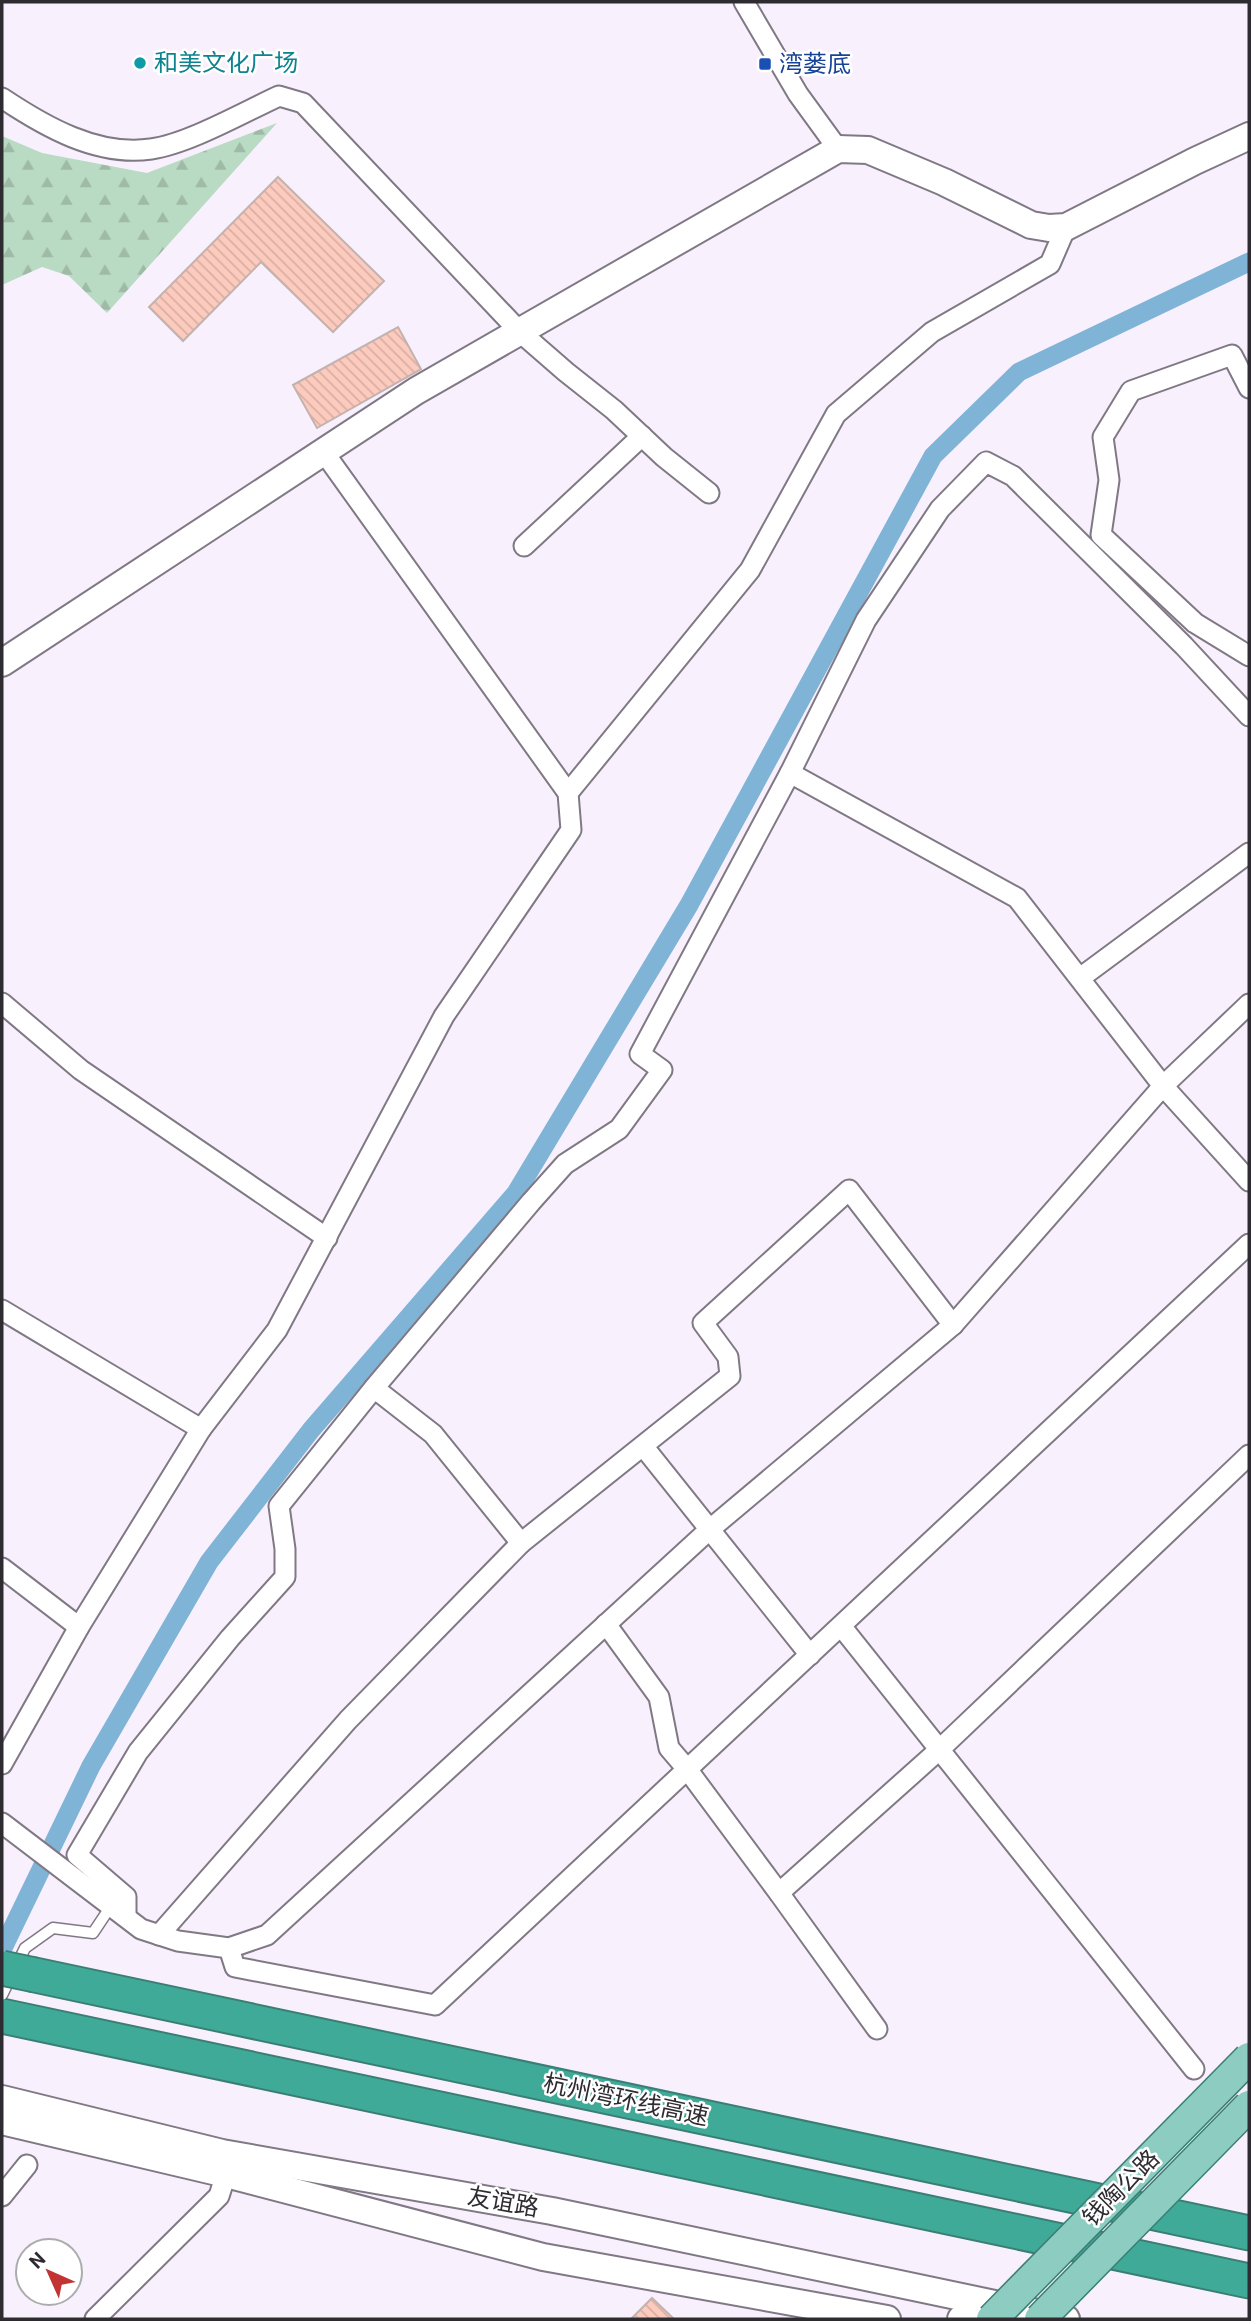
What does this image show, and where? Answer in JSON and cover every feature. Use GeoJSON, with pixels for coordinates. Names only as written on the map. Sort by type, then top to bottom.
{"type":"FeatureCollection","features":[{"type":"Feature","properties":{"kind":"highway","name":"杭州湾环线高速"},"geometry":{"type":"LineString","coordinates":[[2,1968],[1249,2233]]}},
{"type":"Feature","properties":{"kind":"highway","name":"杭州湾环线高速"},"geometry":{"type":"LineString","coordinates":[[5,2010],[1249,2281]]}},
{"type":"Feature","properties":{"kind":"highway"},"geometry":{"type":"LineString","coordinates":[[1133,2256],[1249,2295]]}},
{"type":"Feature","properties":{"kind":"main road"},"geometry":{"type":"LineString","coordinates":[[2,663],[416,391],[838,149],[868,150],[944,182],[1031,225],[1049,228],[1066,227],[1249,136]]}},
{"type":"Feature","properties":{"kind":"main road","name":"钱陶公路"},"geometry":{"type":"LineString","coordinates":[[998,2312],[1249,2058]]}},
{"type":"Feature","properties":{"kind":"main road","name":"友谊路"},"geometry":{"type":"LineString","coordinates":[[2,2099],[542,2258],[887,2319]]}},
{"type":"Feature","properties":{"kind":"main road","name":"钱陶公路"},"geometry":{"type":"LineString","coordinates":[[1040,2319],[1249,2106]]}},
{"type":"Feature","properties":{"kind":"main road","name":"友谊路"},"geometry":{"type":"LineString","coordinates":[[2,2122],[224,2163],[552,2211],[998,2312],[1066,2319]]}},
{"type":"Feature","properties":{"kind":"main road"},"geometry":{"type":"LineString","coordinates":[[961,2319],[998,2312]]}},
{"type":"Feature","properties":{"kind":"street"},"geometry":{"type":"LineString","coordinates":[[744,2],[798,94],[838,149]]}},
{"type":"Feature","properties":{"kind":"street"},"geometry":{"type":"LineString","coordinates":[[2,98],[40,124],[79,139],[117,149],[151,149],[190,137],[279,96],[303,103],[520,331],[709,494]]}},
{"type":"Feature","properties":{"kind":"street"},"geometry":{"type":"LineString","coordinates":[[568,793],[750,570],[836,414],[932,332],[1050,264],[1066,227]]}},
{"type":"Feature","properties":{"kind":"street"},"geometry":{"type":"LineString","coordinates":[[1249,388],[1232,355],[1131,391],[1103,437],[1110,480],[1101,535],[1195,623],[1249,656]]}},
{"type":"Feature","properties":{"kind":"street"},"geometry":{"type":"LineString","coordinates":[[524,547],[642,436]]}},
{"type":"Feature","properties":{"kind":"street"},"geometry":{"type":"LineString","coordinates":[[2,1764],[79,1628],[201,1429],[277,1329],[444,1016],[570,830],[568,793],[323,451]]}},
{"type":"Feature","properties":{"kind":"street"},"geometry":{"type":"LineString","coordinates":[[119,1912],[126,1897],[77,1855],[138,1752],[230,1638],[285,1577],[285,1549],[279,1506],[374,1388],[565,1164],[619,1129],[662,1070],[640,1054],[790,773],[866,620],[940,509],[986,461],[1013,476],[1184,646],[1249,716]]}},
{"type":"Feature","properties":{"kind":"street"},"geometry":{"type":"LineString","coordinates":[[790,773],[1017,898],[1163,1086],[1249,1181]]}},
{"type":"Feature","properties":{"kind":"street"},"geometry":{"type":"LineString","coordinates":[[1080,978],[1249,853]]}},
{"type":"Feature","properties":{"kind":"street"},"geometry":{"type":"LineString","coordinates":[[2,1003],[81,1070],[327,1238]]}},
{"type":"Feature","properties":{"kind":"street"},"geometry":{"type":"LineString","coordinates":[[3,1824],[141,1929],[178,1941],[229,1948],[267,1935],[709,1530],[953,1325],[1163,1086],[1249,1004]]}},
{"type":"Feature","properties":{"kind":"street"},"geometry":{"type":"LineString","coordinates":[[159,1935],[348,1720],[521,1544],[730,1376],[728,1357],[703,1323],[849,1190],[953,1325]]}},
{"type":"Feature","properties":{"kind":"street"},"geometry":{"type":"LineString","coordinates":[[229,1948],[235,1967],[435,2005],[1249,1244]]}},
{"type":"Feature","properties":{"kind":"street"},"geometry":{"type":"LineString","coordinates":[[2,1310],[201,1429]]}},
{"type":"Feature","properties":{"kind":"street"},"geometry":{"type":"LineString","coordinates":[[374,1388],[433,1434],[521,1544]]}},
{"type":"Feature","properties":{"kind":"street"},"geometry":{"type":"LineString","coordinates":[[643,1446],[810,1655]]}},
{"type":"Feature","properties":{"kind":"street"},"geometry":{"type":"LineString","coordinates":[[779,1893],[939,1750],[1249,1455]]}},
{"type":"Feature","properties":{"kind":"street"},"geometry":{"type":"LineString","coordinates":[[2,1568],[79,1628]]}},
{"type":"Feature","properties":{"kind":"street"},"geometry":{"type":"LineString","coordinates":[[606,1624],[659,1697],[668,1748],[687,1769],[877,2029]]}},
{"type":"Feature","properties":{"kind":"street"},"geometry":{"type":"LineString","coordinates":[[841,1626],[1194,2069]]}},
{"type":"Feature","properties":{"kind":"street"},"geometry":{"type":"LineString","coordinates":[[95,2319],[219,2196],[224,2163]]}},
{"type":"Feature","properties":{"kind":"street"},"geometry":{"type":"LineString","coordinates":[[3,2193],[27,2165]]}},
{"type":"Feature","properties":{"kind":"lane"},"geometry":{"type":"LineString","coordinates":[[5,2010],[25,1948],[53,1928],[93,1933],[119,1912]]}},
{"type":"Feature","properties":{"kind":"green space"},"geometry":{"type":"Polygon","coordinates":[[[277,123],[107,313],[69,276],[42,267],[2,285],[2,136],[42,153],[147,173],[277,123]]]}},
{"type":"Feature","properties":{"kind":"building"},"geometry":{"type":"Polygon","coordinates":[[[278,177],[384,281],[333,332],[261,262],[183,341],[149,307],[278,177]]]}},
{"type":"Feature","properties":{"kind":"building"},"geometry":{"type":"Polygon","coordinates":[[[398,327],[421,369],[317,428],[293,385],[398,327]]]}},
{"type":"Feature","properties":{"kind":"building"},"geometry":{"type":"Polygon","coordinates":[[[652,2298],[674,2319],[631,2319],[652,2298]]]}},
{"type":"Feature","properties":{"kind":"waterway"},"geometry":{"type":"LineString","coordinates":[[2,1950],[91,1766],[209,1562],[311,1430],[516,1193],[689,905],[933,456],[1019,372],[1249,262]]}},
{"type":"Feature","properties":{"kind":"place","name":"和美文化广场"},"geometry":{"type":"Point","coordinates":[140,63]}},
{"type":"Feature","properties":{"kind":"place","name":"湾蒌底"},"geometry":{"type":"Point","coordinates":[765,64]}}]}
